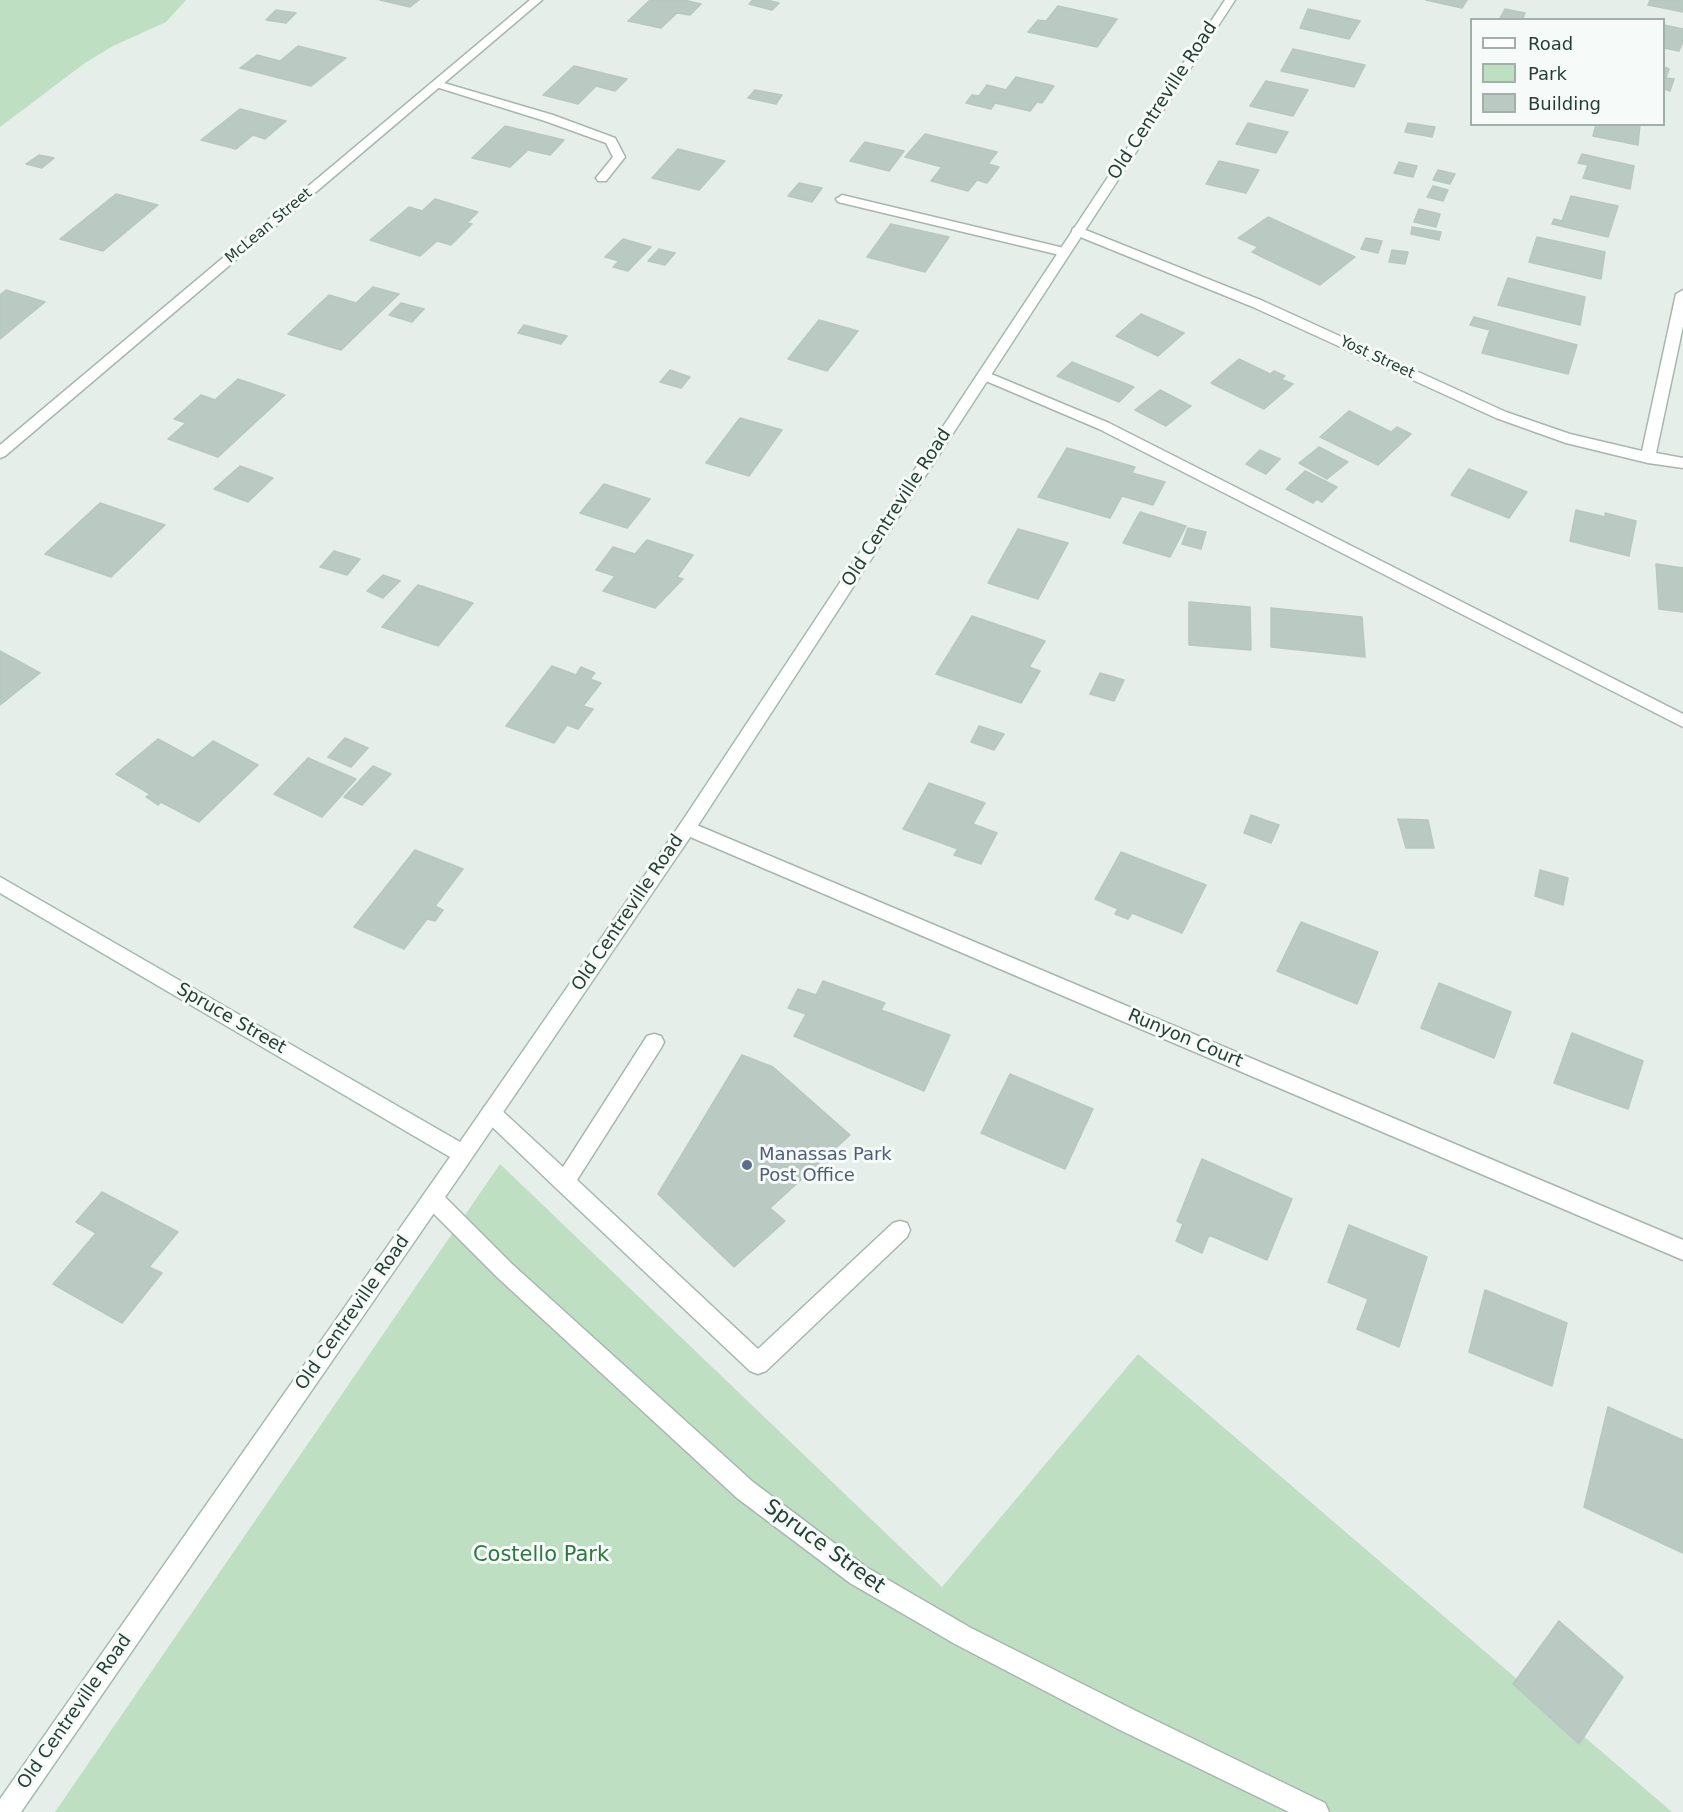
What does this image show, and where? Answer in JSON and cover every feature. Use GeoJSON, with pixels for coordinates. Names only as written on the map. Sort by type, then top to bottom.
{"type":"FeatureCollection","features":[{"type":"Feature","properties":{"kind":"street","name":"McLean Street"},"geometry":{"type":"LineString","coordinates":[[0,453],[537,0]]}},
{"type":"Feature","properties":{"kind":"street","name":"Old Centreville Road"},"geometry":{"type":"LineString","coordinates":[[6,1812],[433,1199],[687,828],[1230,0]]}},
{"type":"Feature","properties":{"kind":"street"},"geometry":{"type":"LineString","coordinates":[[437,84],[549,118],[611,141],[619,157],[602,178]]}},
{"type":"Feature","properties":{"kind":"street"},"geometry":{"type":"LineString","coordinates":[[842,199],[1064,252]]}},
{"type":"Feature","properties":{"kind":"street","name":"Yost Street"},"geometry":{"type":"LineString","coordinates":[[1078,231],[1258,304],[1501,415],[1566,438],[1648,458],[1683,463]]}},
{"type":"Feature","properties":{"kind":"street"},"geometry":{"type":"LineString","coordinates":[[1648,458],[1683,294]]}},
{"type":"Feature","properties":{"kind":"street"},"geometry":{"type":"LineString","coordinates":[[984,375],[1104,426],[1683,721]]}},
{"type":"Feature","properties":{"kind":"street","name":"Runyon Court"},"geometry":{"type":"LineString","coordinates":[[687,828],[1683,1250]]}},
{"type":"Feature","properties":{"kind":"street","name":"Spruce Street"},"geometry":{"type":"LineString","coordinates":[[0,884],[463,1154]]}},
{"type":"Feature","properties":{"kind":"street"},"geometry":{"type":"LineString","coordinates":[[564,1183],[654,1042]]}},
{"type":"Feature","properties":{"kind":"street"},"geometry":{"type":"LineString","coordinates":[[491,1113],[758,1364],[900,1230]]}},
{"type":"Feature","properties":{"kind":"street","name":"Spruce Street"},"geometry":{"type":"LineString","coordinates":[[433,1199],[505,1271],[745,1490],[858,1575],[963,1636],[1127,1720],[1316,1812]]}},
{"type":"Feature","properties":{"kind":"green space"},"geometry":{"type":"Polygon","coordinates":[[[0,0],[186,0],[166,22],[113,46],[85,63],[0,127],[0,0]]]}},
{"type":"Feature","properties":{"kind":"green space","name":"Costello Park"},"geometry":{"type":"Polygon","coordinates":[[[500,1164],[942,1587],[1138,1354],[1672,1812],[55,1812],[500,1164]]]}},
{"type":"Feature","properties":{"kind":"building"},"geometry":{"type":"Polygon","coordinates":[[[380,0],[419,0],[410,7],[380,0]]]}},
{"type":"Feature","properties":{"kind":"building"},"geometry":{"type":"Polygon","coordinates":[[[650,0],[684,0],[701,4],[690,15],[677,13],[661,28],[628,21],[650,0]]]}},
{"type":"Feature","properties":{"kind":"building"},"geometry":{"type":"Polygon","coordinates":[[[753,0],[779,3],[772,10],[749,4],[753,0]]]}},
{"type":"Feature","properties":{"kind":"building"},"geometry":{"type":"Polygon","coordinates":[[[1426,0],[1467,0],[1462,8],[1426,0]]]}},
{"type":"Feature","properties":{"kind":"building"},"geometry":{"type":"Polygon","coordinates":[[[1650,0],[1683,0],[1683,12],[1648,5],[1650,0]]]}},
{"type":"Feature","properties":{"kind":"building"},"geometry":{"type":"Polygon","coordinates":[[[1058,6],[1117,19],[1097,47],[1028,32],[1038,20],[1046,21],[1058,6]]]}},
{"type":"Feature","properties":{"kind":"building"},"geometry":{"type":"Polygon","coordinates":[[[1308,9],[1360,21],[1349,39],[1300,28],[1308,9]]]}},
{"type":"Feature","properties":{"kind":"building"},"geometry":{"type":"Polygon","coordinates":[[[1505,9],[1525,13],[1523,18],[1500,18],[1505,9]]]}},
{"type":"Feature","properties":{"kind":"building"},"geometry":{"type":"Polygon","coordinates":[[[276,10],[296,13],[286,23],[266,20],[276,10]]]}},
{"type":"Feature","properties":{"kind":"building"},"geometry":{"type":"Polygon","coordinates":[[[1665,25],[1683,29],[1683,42],[1679,51],[1665,48],[1665,25]]]}},
{"type":"Feature","properties":{"kind":"building"},"geometry":{"type":"Polygon","coordinates":[[[298,46],[346,58],[311,86],[240,68],[257,55],[280,61],[298,46]]]}},
{"type":"Feature","properties":{"kind":"building"},"geometry":{"type":"Polygon","coordinates":[[[1293,49],[1365,65],[1354,87],[1281,71],[1293,49]]]}},
{"type":"Feature","properties":{"kind":"building"},"geometry":{"type":"Polygon","coordinates":[[[574,66],[627,79],[615,91],[596,86],[578,104],[543,95],[574,66]]]}},
{"type":"Feature","properties":{"kind":"building"},"geometry":{"type":"Polygon","coordinates":[[[1665,67],[1669,69],[1666,78],[1674,79],[1670,91],[1665,89],[1665,67]]]}},
{"type":"Feature","properties":{"kind":"building"},"geometry":{"type":"Polygon","coordinates":[[[1016,77],[1054,86],[1042,103],[1037,102],[1030,111],[995,103],[991,109],[966,103],[972,95],[979,96],[987,85],[1006,90],[1016,77]]]}},
{"type":"Feature","properties":{"kind":"building"},"geometry":{"type":"Polygon","coordinates":[[[1266,81],[1308,90],[1293,116],[1250,106],[1266,81]]]}},
{"type":"Feature","properties":{"kind":"building"},"geometry":{"type":"Polygon","coordinates":[[[755,90],[782,95],[776,104],[748,98],[755,90]]]}},
{"type":"Feature","properties":{"kind":"building"},"geometry":{"type":"Polygon","coordinates":[[[240,109],[286,121],[265,139],[253,135],[236,149],[201,140],[240,109]]]}},
{"type":"Feature","properties":{"kind":"building"},"geometry":{"type":"Polygon","coordinates":[[[1248,123],[1288,132],[1276,153],[1236,144],[1248,123]]]}},
{"type":"Feature","properties":{"kind":"building"},"geometry":{"type":"Polygon","coordinates":[[[1408,123],[1435,127],[1432,137],[1405,132],[1408,123]]]}},
{"type":"Feature","properties":{"kind":"building"},"geometry":{"type":"Polygon","coordinates":[[[505,126],[564,140],[550,155],[528,150],[510,167],[472,158],[505,126]]]}},
{"type":"Feature","properties":{"kind":"building"},"geometry":{"type":"Polygon","coordinates":[[[1596,126],[1640,126],[1638,145],[1593,136],[1596,126]]]}},
{"type":"Feature","properties":{"kind":"building"},"geometry":{"type":"Polygon","coordinates":[[[925,134],[997,152],[988,164],[999,167],[987,183],[977,180],[968,191],[931,181],[942,167],[905,157],[925,134]]]}},
{"type":"Feature","properties":{"kind":"building"},"geometry":{"type":"Polygon","coordinates":[[[865,142],[904,151],[889,171],[850,161],[865,142]]]}},
{"type":"Feature","properties":{"kind":"building"},"geometry":{"type":"Polygon","coordinates":[[[678,149],[725,161],[699,190],[652,178],[678,149]]]}},
{"type":"Feature","properties":{"kind":"building"},"geometry":{"type":"Polygon","coordinates":[[[1582,154],[1634,166],[1630,189],[1583,178],[1588,165],[1578,163],[1582,154]]]}},
{"type":"Feature","properties":{"kind":"building"},"geometry":{"type":"Polygon","coordinates":[[[39,155],[54,158],[42,168],[26,164],[39,155]]]}},
{"type":"Feature","properties":{"kind":"building"},"geometry":{"type":"Polygon","coordinates":[[[1219,161],[1259,170],[1246,193],[1206,184],[1219,161]]]}},
{"type":"Feature","properties":{"kind":"building"},"geometry":{"type":"Polygon","coordinates":[[[1399,162],[1417,166],[1413,177],[1394,173],[1399,162]]]}},
{"type":"Feature","properties":{"kind":"building"},"geometry":{"type":"Polygon","coordinates":[[[1438,170],[1455,174],[1450,184],[1433,180],[1438,170]]]}},
{"type":"Feature","properties":{"kind":"building"},"geometry":{"type":"Polygon","coordinates":[[[799,183],[822,188],[812,202],[788,196],[799,183]]]}},
{"type":"Feature","properties":{"kind":"building"},"geometry":{"type":"Polygon","coordinates":[[[1433,186],[1448,190],[1443,201],[1427,197],[1433,186]]]}},
{"type":"Feature","properties":{"kind":"building"},"geometry":{"type":"Polygon","coordinates":[[[116,194],[158,205],[103,251],[60,239],[116,194]]]}},
{"type":"Feature","properties":{"kind":"building"},"geometry":{"type":"Polygon","coordinates":[[[1571,196],[1618,206],[1608,237],[1552,224],[1554,219],[1562,221],[1571,196]]]}},
{"type":"Feature","properties":{"kind":"building"},"geometry":{"type":"Polygon","coordinates":[[[435,199],[478,212],[467,223],[472,224],[451,245],[437,241],[420,256],[370,240],[409,207],[422,211],[435,199]]]}},
{"type":"Feature","properties":{"kind":"building"},"geometry":{"type":"Polygon","coordinates":[[[1419,209],[1440,214],[1436,227],[1414,222],[1419,209]]]}},
{"type":"Feature","properties":{"kind":"building"},"geometry":{"type":"Polygon","coordinates":[[[1268,217],[1355,257],[1320,285],[1252,252],[1258,247],[1238,238],[1268,217]]]}},
{"type":"Feature","properties":{"kind":"building"},"geometry":{"type":"Polygon","coordinates":[[[891,224],[949,237],[925,272],[867,257],[891,224]]]}},
{"type":"Feature","properties":{"kind":"building"},"geometry":{"type":"Polygon","coordinates":[[[1412,227],[1441,232],[1439,240],[1411,234],[1412,227]]]}},
{"type":"Feature","properties":{"kind":"building"},"geometry":{"type":"Polygon","coordinates":[[[1537,237],[1605,252],[1601,279],[1529,262],[1537,237]]]}},
{"type":"Feature","properties":{"kind":"building"},"geometry":{"type":"Polygon","coordinates":[[[1366,238],[1382,241],[1378,253],[1361,249],[1366,238]]]}},
{"type":"Feature","properties":{"kind":"building"},"geometry":{"type":"Polygon","coordinates":[[[623,239],[651,247],[628,271],[613,267],[619,261],[605,257],[623,239]]]}},
{"type":"Feature","properties":{"kind":"building"},"geometry":{"type":"Polygon","coordinates":[[[659,249],[675,253],[665,265],[648,261],[659,249]]]}},
{"type":"Feature","properties":{"kind":"building"},"geometry":{"type":"Polygon","coordinates":[[[1392,250],[1408,252],[1405,264],[1389,262],[1392,250]]]}},
{"type":"Feature","properties":{"kind":"building"},"geometry":{"type":"Polygon","coordinates":[[[1508,278],[1585,297],[1580,325],[1498,305],[1508,278]]]}},
{"type":"Feature","properties":{"kind":"building"},"geometry":{"type":"Polygon","coordinates":[[[373,287],[399,294],[341,350],[288,334],[329,295],[356,303],[373,287]]]}},
{"type":"Feature","properties":{"kind":"building"},"geometry":{"type":"Polygon","coordinates":[[[6,290],[45,302],[0,339],[0,295],[6,290]]]}},
{"type":"Feature","properties":{"kind":"building"},"geometry":{"type":"Polygon","coordinates":[[[401,303],[424,309],[412,322],[389,315],[401,303]]]}},
{"type":"Feature","properties":{"kind":"building"},"geometry":{"type":"Polygon","coordinates":[[[1141,314],[1184,333],[1158,356],[1116,336],[1141,314]]]}},
{"type":"Feature","properties":{"kind":"building"},"geometry":{"type":"Polygon","coordinates":[[[1474,317],[1577,345],[1568,374],[1482,353],[1490,330],[1470,325],[1474,317]]]}},
{"type":"Feature","properties":{"kind":"building"},"geometry":{"type":"Polygon","coordinates":[[[819,320],[858,331],[827,371],[788,359],[819,320]]]}},
{"type":"Feature","properties":{"kind":"building"},"geometry":{"type":"Polygon","coordinates":[[[524,325],[567,336],[561,344],[518,333],[524,325]]]}},
{"type":"Feature","properties":{"kind":"building"},"geometry":{"type":"Polygon","coordinates":[[[1239,359],[1270,374],[1274,371],[1285,376],[1281,379],[1293,384],[1264,409],[1211,383],[1239,359]]]}},
{"type":"Feature","properties":{"kind":"building"},"geometry":{"type":"Polygon","coordinates":[[[1072,362],[1134,387],[1119,402],[1057,376],[1072,362]]]}},
{"type":"Feature","properties":{"kind":"building"},"geometry":{"type":"Polygon","coordinates":[[[670,370],[690,377],[681,388],[660,382],[670,370]]]}},
{"type":"Feature","properties":{"kind":"building"},"geometry":{"type":"Polygon","coordinates":[[[238,379],[285,395],[218,457],[168,439],[186,423],[174,419],[201,395],[215,400],[238,379]]]}},
{"type":"Feature","properties":{"kind":"building"},"geometry":{"type":"Polygon","coordinates":[[[1160,390],[1191,406],[1166,426],[1135,410],[1160,390]]]}},
{"type":"Feature","properties":{"kind":"building"},"geometry":{"type":"Polygon","coordinates":[[[1349,411],[1391,432],[1397,427],[1411,434],[1378,465],[1320,437],[1349,411]]]}},
{"type":"Feature","properties":{"kind":"building"},"geometry":{"type":"Polygon","coordinates":[[[740,418],[782,430],[749,476],[706,463],[740,418]]]}},
{"type":"Feature","properties":{"kind":"building"},"geometry":{"type":"Polygon","coordinates":[[[1319,447],[1348,462],[1327,479],[1299,463],[1319,447]]]}},
{"type":"Feature","properties":{"kind":"building"},"geometry":{"type":"Polygon","coordinates":[[[1067,448],[1135,467],[1132,473],[1165,482],[1153,505],[1122,496],[1110,518],[1038,497],[1067,448]]]}},
{"type":"Feature","properties":{"kind":"building"},"geometry":{"type":"Polygon","coordinates":[[[1260,450],[1280,459],[1266,474],[1246,464],[1260,450]]]}},
{"type":"Feature","properties":{"kind":"building"},"geometry":{"type":"Polygon","coordinates":[[[240,466],[273,478],[248,502],[214,489],[240,466]]]}},
{"type":"Feature","properties":{"kind":"building"},"geometry":{"type":"Polygon","coordinates":[[[1469,469],[1527,492],[1509,518],[1451,495],[1469,469]]]}},
{"type":"Feature","properties":{"kind":"building"},"geometry":{"type":"Polygon","coordinates":[[[1305,471],[1337,487],[1322,502],[1317,499],[1313,503],[1286,489],[1305,471]]]}},
{"type":"Feature","properties":{"kind":"building"},"geometry":{"type":"Polygon","coordinates":[[[604,484],[650,499],[627,528],[580,513],[604,484]]]}},
{"type":"Feature","properties":{"kind":"building"},"geometry":{"type":"Polygon","coordinates":[[[100,503],[165,525],[111,577],[45,554],[100,503]]]}},
{"type":"Feature","properties":{"kind":"building"},"geometry":{"type":"Polygon","coordinates":[[[1576,510],[1605,517],[1605,513],[1636,521],[1629,556],[1570,541],[1576,510]]]}},
{"type":"Feature","properties":{"kind":"building"},"geometry":{"type":"Polygon","coordinates":[[[1140,512],[1186,526],[1170,557],[1123,543],[1140,512]]]}},
{"type":"Feature","properties":{"kind":"building"},"geometry":{"type":"Polygon","coordinates":[[[1188,528],[1206,532],[1201,549],[1182,544],[1188,528]]]}},
{"type":"Feature","properties":{"kind":"building"},"geometry":{"type":"Polygon","coordinates":[[[1018,529],[1068,543],[1038,599],[988,583],[1018,529]]]}},
{"type":"Feature","properties":{"kind":"building"},"geometry":{"type":"Polygon","coordinates":[[[647,540],[693,555],[677,577],[683,579],[655,608],[603,591],[615,576],[596,570],[613,547],[635,554],[647,540]]]}},
{"type":"Feature","properties":{"kind":"building"},"geometry":{"type":"Polygon","coordinates":[[[334,551],[360,559],[347,575],[320,567],[334,551]]]}},
{"type":"Feature","properties":{"kind":"building"},"geometry":{"type":"Polygon","coordinates":[[[1656,564],[1683,568],[1683,612],[1659,609],[1656,564]]]}},
{"type":"Feature","properties":{"kind":"building"},"geometry":{"type":"Polygon","coordinates":[[[383,575],[400,581],[383,598],[367,591],[383,575]]]}},
{"type":"Feature","properties":{"kind":"building"},"geometry":{"type":"Polygon","coordinates":[[[418,585],[473,603],[438,646],[382,627],[418,585]]]}},
{"type":"Feature","properties":{"kind":"building"},"geometry":{"type":"Polygon","coordinates":[[[1189,602],[1250,607],[1251,650],[1189,645],[1189,602]]]}},
{"type":"Feature","properties":{"kind":"building"},"geometry":{"type":"Polygon","coordinates":[[[1271,608],[1362,617],[1365,657],[1271,647],[1271,608]]]}},
{"type":"Feature","properties":{"kind":"building"},"geometry":{"type":"Polygon","coordinates":[[[972,616],[1045,641],[1029,667],[1040,671],[1021,703],[936,674],[972,616]]]}},
{"type":"Feature","properties":{"kind":"building"},"geometry":{"type":"Polygon","coordinates":[[[0,651],[40,673],[0,705],[0,651]]]}},
{"type":"Feature","properties":{"kind":"building"},"geometry":{"type":"Polygon","coordinates":[[[552,666],[576,675],[581,667],[595,673],[590,679],[601,683],[583,706],[593,709],[578,729],[567,725],[554,743],[506,726],[552,666]]]}},
{"type":"Feature","properties":{"kind":"building"},"geometry":{"type":"Polygon","coordinates":[[[1100,673],[1124,680],[1114,701],[1090,694],[1100,673]]]}},
{"type":"Feature","properties":{"kind":"building"},"geometry":{"type":"Polygon","coordinates":[[[979,726],[1004,734],[994,750],[971,742],[979,726]]]}},
{"type":"Feature","properties":{"kind":"building"},"geometry":{"type":"Polygon","coordinates":[[[345,738],[368,748],[351,767],[328,757],[345,738]]]}},
{"type":"Feature","properties":{"kind":"building"},"geometry":{"type":"Polygon","coordinates":[[[158,739],[193,758],[213,741],[258,765],[199,822],[161,802],[158,805],[146,797],[150,794],[116,774],[158,739]]]}},
{"type":"Feature","properties":{"kind":"building"},"geometry":{"type":"Polygon","coordinates":[[[308,758],[356,779],[322,817],[274,794],[308,758]]]}},
{"type":"Feature","properties":{"kind":"building"},"geometry":{"type":"Polygon","coordinates":[[[373,766],[391,774],[362,805],[344,797],[373,766]]]}},
{"type":"Feature","properties":{"kind":"building"},"geometry":{"type":"Polygon","coordinates":[[[929,783],[985,803],[973,824],[997,833],[981,864],[954,855],[958,849],[903,829],[929,783]]]}},
{"type":"Feature","properties":{"kind":"building"},"geometry":{"type":"Polygon","coordinates":[[[1251,815],[1279,825],[1271,843],[1244,833],[1251,815]]]}},
{"type":"Feature","properties":{"kind":"building"},"geometry":{"type":"Polygon","coordinates":[[[1398,819],[1428,820],[1434,848],[1406,848],[1398,819]]]}},
{"type":"Feature","properties":{"kind":"building"},"geometry":{"type":"Polygon","coordinates":[[[415,850],[463,869],[435,906],[443,910],[435,921],[427,919],[404,949],[354,927],[415,850]]]}},
{"type":"Feature","properties":{"kind":"building"},"geometry":{"type":"Polygon","coordinates":[[[1121,852],[1206,885],[1182,933],[1132,913],[1128,919],[1115,914],[1118,909],[1095,899],[1121,852]]]}},
{"type":"Feature","properties":{"kind":"building"},"geometry":{"type":"Polygon","coordinates":[[[1540,870],[1568,878],[1563,905],[1535,896],[1540,870]]]}},
{"type":"Feature","properties":{"kind":"building"},"geometry":{"type":"Polygon","coordinates":[[[1301,922],[1378,952],[1357,1004],[1277,971],[1301,922]]]}},
{"type":"Feature","properties":{"kind":"building"},"geometry":{"type":"Polygon","coordinates":[[[823,981],[885,1003],[881,1010],[950,1035],[924,1091],[794,1036],[806,1014],[788,1008],[798,989],[816,995],[823,981]]]}},
{"type":"Feature","properties":{"kind":"building"},"geometry":{"type":"Polygon","coordinates":[[[1439,983],[1511,1012],[1494,1058],[1421,1028],[1439,983]]]}},
{"type":"Feature","properties":{"kind":"building"},"geometry":{"type":"Polygon","coordinates":[[[1572,1033],[1643,1061],[1628,1109],[1554,1083],[1572,1033]]]}},
{"type":"Feature","properties":{"kind":"building","name":"Manassas Park Post Office"},"geometry":{"type":"Polygon","coordinates":[[[742,1055],[773,1067],[850,1135],[770,1208],[785,1221],[734,1267],[658,1194],[742,1055]]]}},
{"type":"Feature","properties":{"kind":"building"},"geometry":{"type":"Polygon","coordinates":[[[1010,1074],[1093,1109],[1065,1169],[981,1133],[1010,1074]]]}},
{"type":"Feature","properties":{"kind":"building"},"geometry":{"type":"Polygon","coordinates":[[[1202,1159],[1292,1199],[1267,1260],[1209,1235],[1202,1253],[1176,1241],[1183,1224],[1177,1221],[1202,1159]]]}},
{"type":"Feature","properties":{"kind":"building"},"geometry":{"type":"Polygon","coordinates":[[[102,1192],[178,1232],[149,1267],[162,1273],[122,1323],[53,1284],[96,1233],[76,1222],[102,1192]]]}},
{"type":"Feature","properties":{"kind":"building"},"geometry":{"type":"Polygon","coordinates":[[[1349,1225],[1427,1257],[1399,1347],[1357,1329],[1368,1299],[1328,1282],[1349,1225]]]}},
{"type":"Feature","properties":{"kind":"building"},"geometry":{"type":"Polygon","coordinates":[[[1485,1290],[1567,1323],[1552,1386],[1469,1352],[1485,1290]]]}},
{"type":"Feature","properties":{"kind":"building"},"geometry":{"type":"Polygon","coordinates":[[[1608,1407],[1683,1440],[1683,1553],[1584,1507],[1608,1407]]]}},
{"type":"Feature","properties":{"kind":"building"},"geometry":{"type":"Polygon","coordinates":[[[1559,1621],[1623,1677],[1579,1744],[1513,1684],[1559,1621]]]}},
{"type":"Feature","properties":{"kind":"place","name":"Manassas Park Post Office"},"geometry":{"type":"Point","coordinates":[747,1165]}}]}
